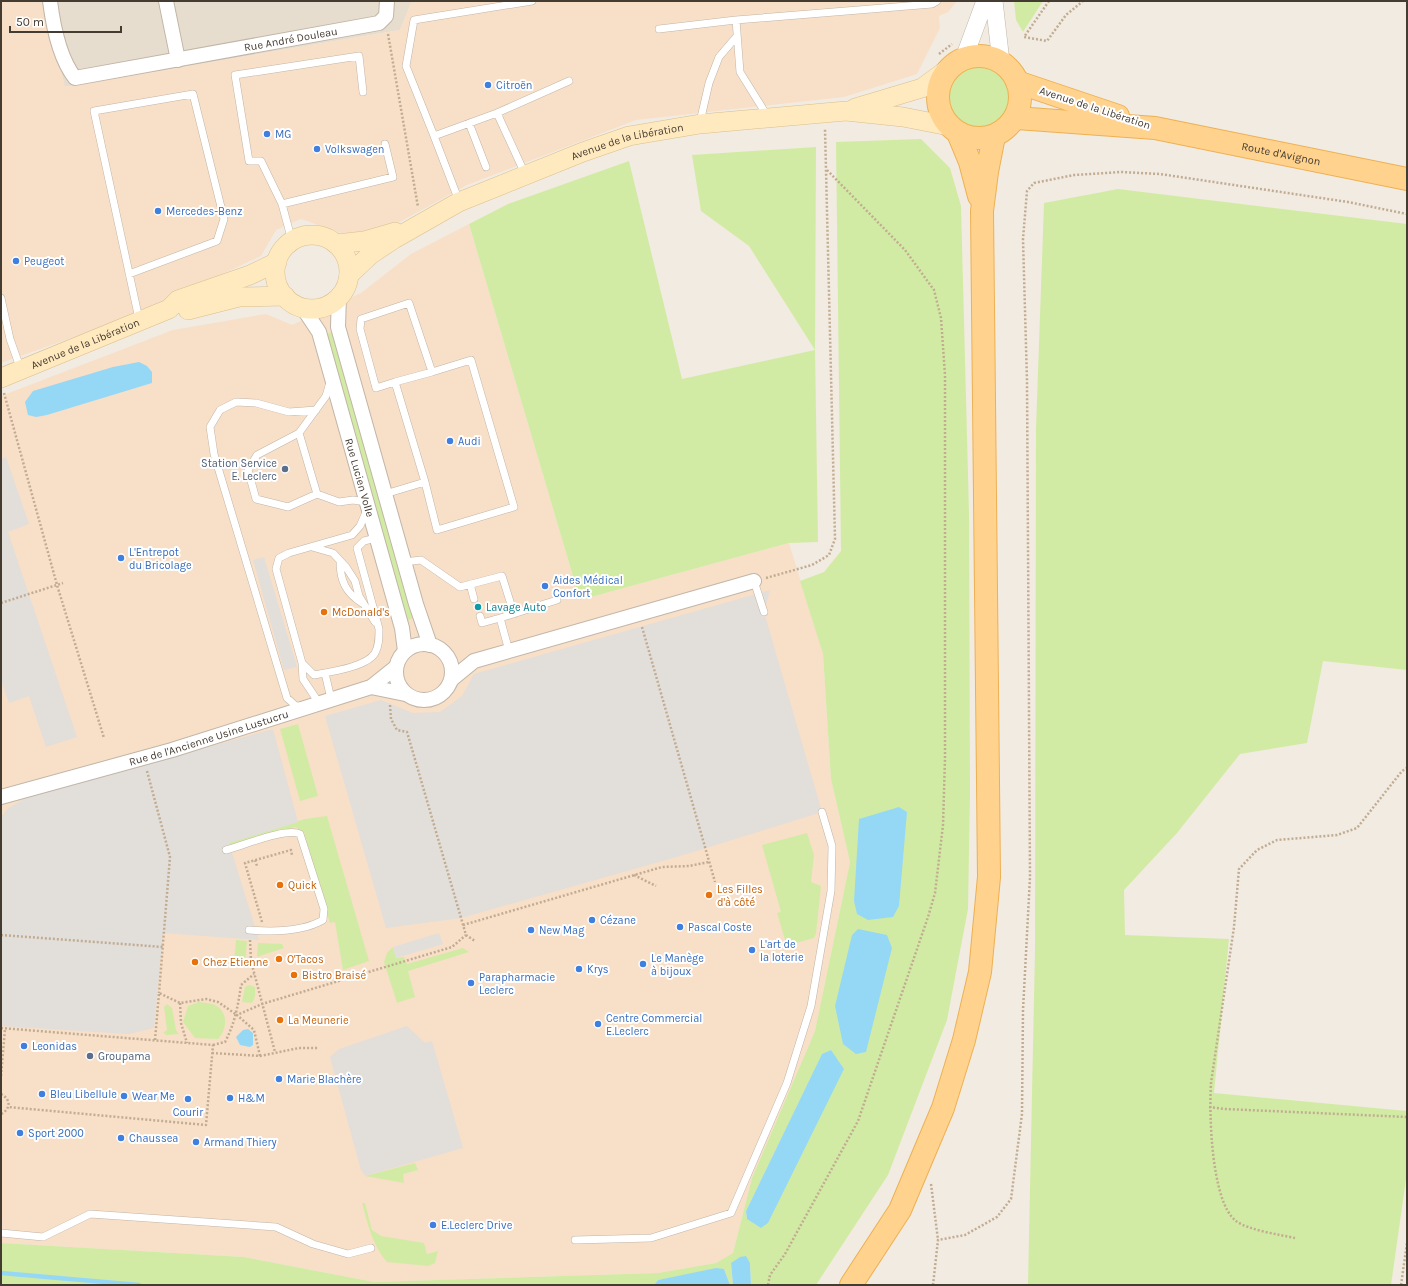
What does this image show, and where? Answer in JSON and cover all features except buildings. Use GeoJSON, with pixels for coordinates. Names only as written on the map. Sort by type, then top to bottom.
{"type":"FeatureCollection","features":[{"type":"Feature","properties":{"kind":"main road"},"geometry":{"type":"LineString","coordinates":[[953,130],[968,137],[979,138],[994,136],[1006,129],[1014,118],[1020,100],[1017,82],[1011,71],[1001,62],[990,57],[977,55],[956,64],[941,79],[938,91],[938,104],[942,116],[953,130],[970,162],[982,211]]}},
{"type":"Feature","properties":{"kind":"main road","name":"Avenue de la Libération"},"geometry":{"type":"LineString","coordinates":[[349,275],[370,255],[423,221],[459,202],[583,152],[629,136],[700,124],[846,111],[922,88],[956,64]]}},
{"type":"Feature","properties":{"kind":"main road","name":"Avenue de la Libération"},"geometry":{"type":"LineString","coordinates":[[1017,82],[1155,128]]}},
{"type":"Feature","properties":{"kind":"main road","name":"Avenue de la Libération"},"geometry":{"type":"LineString","coordinates":[[846,111],[903,117],[953,130]]}},
{"type":"Feature","properties":{"kind":"main road","name":"Avenue de la Libération"},"geometry":{"type":"LineString","coordinates":[[1014,118],[1155,128]]}},
{"type":"Feature","properties":{"kind":"main road","name":"Route d'Avignon"},"geometry":{"type":"LineString","coordinates":[[1155,128],[1407,179]]}},
{"type":"Feature","properties":{"kind":"main road"},"geometry":{"type":"LineString","coordinates":[[852,1284],[900,1210],[943,1108],[964,1040],[980,972],[989,877],[982,211],[987,172],[994,136]]}},
{"type":"Feature","properties":{"kind":"main road","name":"Avenue de la Libération"},"geometry":{"type":"LineString","coordinates":[[337,244],[364,241],[423,221]]}},
{"type":"Feature","properties":{"kind":"main road"},"geometry":{"type":"LineString","coordinates":[[315,235],[327,238],[337,244],[344,253],[348,264],[349,275],[346,286],[340,296],[323,307],[303,308],[293,303],[285,296],[278,286],[275,274],[277,262],[285,246],[292,240],[303,236],[315,235]]}},
{"type":"Feature","properties":{"kind":"main road","name":"Avenue de la Libération"},"geometry":{"type":"LineString","coordinates":[[2,385],[21,370],[140,322],[169,309],[178,300],[250,275],[277,262]]}},
{"type":"Feature","properties":{"kind":"main road","name":"Avenue de la Libération"},"geometry":{"type":"LineString","coordinates":[[169,309],[184,311],[239,297],[285,296]]}},
{"type":"Feature","properties":{"kind":"street","name":"Rue André Douleau"},"geometry":{"type":"LineString","coordinates":[[50,1],[63,57],[68,70],[75,78],[379,24],[386,16]]}},
{"type":"Feature","properties":{"kind":"street"},"geometry":{"type":"LineString","coordinates":[[166,1],[178,60]]}},
{"type":"Feature","properties":{"kind":"street"},"geometry":{"type":"LineString","coordinates":[[386,16],[387,1]]}},
{"type":"Feature","properties":{"kind":"street"},"geometry":{"type":"LineString","coordinates":[[956,64],[985,1]]}},
{"type":"Feature","properties":{"kind":"street"},"geometry":{"type":"LineString","coordinates":[[994,1],[1001,62]]}},
{"type":"Feature","properties":{"kind":"street"},"geometry":{"type":"LineString","coordinates":[[340,296],[338,327],[404,562],[430,645]]}},
{"type":"Feature","properties":{"kind":"street","name":"Rue Lucien Volle"},"geometry":{"type":"LineString","coordinates":[[303,308],[319,332],[402,628],[405,651]]}},
{"type":"Feature","properties":{"kind":"street"},"geometry":{"type":"LineString","coordinates":[[452,679],[450,661],[439,648],[430,645],[421,644],[405,651],[396,667],[396,677],[399,686],[405,694],[418,700],[433,700],[448,688],[452,679],[474,661],[754,581]]}},
{"type":"Feature","properties":{"kind":"street"},"geometry":{"type":"LineString","coordinates":[[445,654],[474,661]]}},
{"type":"Feature","properties":{"kind":"street","name":"Rue de l'Ancienne Usine Lustucru"},"geometry":{"type":"LineString","coordinates":[[1,796],[143,758],[371,687],[396,667]]}},
{"type":"Feature","properties":{"kind":"street","name":"Rue de l'Ancienne Usine Lustucru"},"geometry":{"type":"LineString","coordinates":[[371,687],[405,694]]}},
{"type":"Feature","properties":{"kind":"street","name":"Rue de l'Ancienne Usine Lustucru"},"geometry":{"type":"LineString","coordinates":[[1,786],[45,784]]}},
{"type":"Feature","properties":{"kind":"lane"},"geometry":{"type":"LineString","coordinates":[[459,202],[406,66],[414,20],[532,1]]}},
{"type":"Feature","properties":{"kind":"lane"},"geometry":{"type":"LineString","coordinates":[[659,29],[736,20],[932,4],[937,1]]}},
{"type":"Feature","properties":{"kind":"lane"},"geometry":{"type":"LineString","coordinates":[[736,20],[740,72],[768,117]]}},
{"type":"Feature","properties":{"kind":"lane"},"geometry":{"type":"LineString","coordinates":[[700,124],[709,83],[719,57],[737,36]]}},
{"type":"Feature","properties":{"kind":"lane"},"geometry":{"type":"LineString","coordinates":[[292,240],[282,204],[261,161],[249,161],[235,75],[359,56],[363,92]]}},
{"type":"Feature","properties":{"kind":"lane"},"geometry":{"type":"LineString","coordinates":[[434,136],[497,113],[570,81]]}},
{"type":"Feature","properties":{"kind":"lane"},"geometry":{"type":"LineString","coordinates":[[130,274],[217,241],[224,219],[193,94],[94,111],[140,322]]}},
{"type":"Feature","properties":{"kind":"lane"},"geometry":{"type":"LineString","coordinates":[[497,113],[525,175]]}},
{"type":"Feature","properties":{"kind":"lane"},"geometry":{"type":"LineString","coordinates":[[469,123],[486,167]]}},
{"type":"Feature","properties":{"kind":"lane"},"geometry":{"type":"LineString","coordinates":[[282,204],[393,177],[385,144]]}},
{"type":"Feature","properties":{"kind":"lane"},"geometry":{"type":"LineString","coordinates":[[1,298],[10,339],[21,370]]}},
{"type":"Feature","properties":{"kind":"lane"},"geometry":{"type":"LineString","coordinates":[[396,382],[438,530],[514,507],[471,360],[432,372],[396,382],[376,388],[360,329],[361,319],[409,303],[432,372]]}},
{"type":"Feature","properties":{"kind":"lane"},"geometry":{"type":"LineString","coordinates":[[320,703],[303,679],[302,663],[276,569],[279,558],[290,553],[352,535],[360,526],[367,505],[354,500],[339,502],[317,494],[288,507],[256,499],[248,470],[257,455],[299,433],[326,396],[332,378]]}},
{"type":"Feature","properties":{"kind":"lane"},"geometry":{"type":"LineString","coordinates":[[316,410],[289,412],[256,403],[236,402],[220,410],[210,427],[214,454],[287,698],[296,706],[320,703]]}},
{"type":"Feature","properties":{"kind":"lane"},"geometry":{"type":"LineString","coordinates":[[299,433],[317,494]]}},
{"type":"Feature","properties":{"kind":"lane"},"geometry":{"type":"LineString","coordinates":[[385,494],[425,482]]}},
{"type":"Feature","properties":{"kind":"lane"},"geometry":{"type":"LineString","coordinates":[[302,663],[314,675],[359,665],[374,655],[379,641],[379,629],[357,548],[364,541],[376,538]]}},
{"type":"Feature","properties":{"kind":"lane"},"geometry":{"type":"LineString","coordinates":[[312,547],[333,554],[340,561],[355,581],[359,596],[379,629]]}},
{"type":"Feature","properties":{"kind":"lane"},"geometry":{"type":"LineString","coordinates":[[404,562],[420,560],[460,587],[502,576],[514,614]]}},
{"type":"Feature","properties":{"kind":"lane"},"geometry":{"type":"LineString","coordinates":[[340,561],[340,571],[344,587],[353,598],[364,605]]}},
{"type":"Feature","properties":{"kind":"lane"},"geometry":{"type":"LineString","coordinates":[[754,581],[764,612]]}},
{"type":"Feature","properties":{"kind":"lane"},"geometry":{"type":"LineString","coordinates":[[470,584],[474,599]]}},
{"type":"Feature","properties":{"kind":"lane"},"geometry":{"type":"LineString","coordinates":[[480,616],[482,623],[557,600]]}},
{"type":"Feature","properties":{"kind":"lane"},"geometry":{"type":"LineString","coordinates":[[500,618],[509,651]]}},
{"type":"Feature","properties":{"kind":"lane"},"geometry":{"type":"LineString","coordinates":[[320,703],[325,673]]}},
{"type":"Feature","properties":{"kind":"lane"},"geometry":{"type":"LineString","coordinates":[[575,1240],[651,1238],[731,1213],[787,1083],[811,1006],[831,891],[832,846],[822,812]]}},
{"type":"Feature","properties":{"kind":"lane"},"geometry":{"type":"LineString","coordinates":[[226,850],[285,833],[296,832],[300,834],[324,909],[323,920],[309,925],[271,932],[249,930]]}},
{"type":"Feature","properties":{"kind":"lane"},"geometry":{"type":"LineString","coordinates":[[1,1234],[43,1237],[90,1214],[276,1227],[313,1244],[348,1254],[371,1248]]}},
{"type":"Feature","properties":{"kind":"path"},"geometry":{"type":"LineString","coordinates":[[1049,1],[1024,37],[1047,41],[1066,15],[1083,1]]}},
{"type":"Feature","properties":{"kind":"path"},"geometry":{"type":"LineString","coordinates":[[386,16],[416,201],[423,221]]}},
{"type":"Feature","properties":{"kind":"path"},"geometry":{"type":"LineString","coordinates":[[754,581],[812,564],[829,555],[835,539],[825,113]]}},
{"type":"Feature","properties":{"kind":"path"},"geometry":{"type":"LineString","coordinates":[[768,1285],[770,1275],[789,1247],[858,1121],[935,893],[943,825],[945,758],[945,375],[941,318],[934,290],[906,250],[826,168]]}},
{"type":"Feature","properties":{"kind":"path"},"geometry":{"type":"LineString","coordinates":[[938,1240],[964,1235],[997,1217],[1011,1199],[1022,1114],[1023,1010],[1030,870],[1027,381],[1023,239],[1027,191],[1034,183],[1074,175],[1121,172],[1160,174],[1348,202],[1407,214]]}},
{"type":"Feature","properties":{"kind":"path"},"geometry":{"type":"LineString","coordinates":[[2,385],[57,585],[104,738]]}},
{"type":"Feature","properties":{"kind":"path"},"geometry":{"type":"LineString","coordinates":[[1,603],[63,583]]}},
{"type":"Feature","properties":{"kind":"path"},"geometry":{"type":"LineString","coordinates":[[638,615],[714,882]]}},
{"type":"Feature","properties":{"kind":"path"},"geometry":{"type":"LineString","coordinates":[[388,690],[391,719],[398,730],[407,732],[466,935],[476,941]]}},
{"type":"Feature","properties":{"kind":"path"},"geometry":{"type":"LineString","coordinates":[[143,758],[170,857],[156,1040]]}},
{"type":"Feature","properties":{"kind":"path"},"geometry":{"type":"LineString","coordinates":[[1295,1238],[1262,1231],[1237,1222],[1226,1212],[1212,1151],[1209,1107],[1211,1083],[1234,927],[1239,869],[1257,850],[1277,840],[1337,835],[1357,828],[1402,770],[1407,768]]}},
{"type":"Feature","properties":{"kind":"path"},"geometry":{"type":"LineString","coordinates":[[257,866],[255,860],[291,850],[292,855]]}},
{"type":"Feature","properties":{"kind":"path"},"geometry":{"type":"LineString","coordinates":[[463,925],[662,867],[689,866],[709,862]]}},
{"type":"Feature","properties":{"kind":"path"},"geometry":{"type":"LineString","coordinates":[[634,875],[656,886]]}},
{"type":"Feature","properties":{"kind":"path"},"geometry":{"type":"LineString","coordinates":[[1,935],[163,947]]}},
{"type":"Feature","properties":{"kind":"path"},"geometry":{"type":"LineString","coordinates":[[237,1015],[262,1004],[452,947],[466,935]]}},
{"type":"Feature","properties":{"kind":"path"},"geometry":{"type":"LineString","coordinates":[[1,1076],[3,1028],[213,1046],[224,1042],[233,1027],[237,1015],[241,985],[254,974]]}},
{"type":"Feature","properties":{"kind":"path"},"geometry":{"type":"LineString","coordinates":[[159,993],[180,1003],[206,999],[218,1002],[237,1015],[254,1030],[260,1056]]}},
{"type":"Feature","properties":{"kind":"path"},"geometry":{"type":"LineString","coordinates":[[180,1003],[181,1023],[187,1043]]}},
{"type":"Feature","properties":{"kind":"path"},"geometry":{"type":"LineString","coordinates":[[262,1004],[275,1052]]}},
{"type":"Feature","properties":{"kind":"path"},"geometry":{"type":"LineString","coordinates":[[8,1107],[206,1125],[213,1046]]}},
{"type":"Feature","properties":{"kind":"path"},"geometry":{"type":"LineString","coordinates":[[212,1054],[260,1056],[299,1048],[319,1048]]}},
{"type":"Feature","properties":{"kind":"path"},"geometry":{"type":"LineString","coordinates":[[1,1094],[7,1098],[8,1107]]}},
{"type":"Feature","properties":{"kind":"path"},"geometry":{"type":"LineString","coordinates":[[1,1114],[8,1107]]}},
{"type":"Feature","properties":{"kind":"path"},"geometry":{"type":"LineString","coordinates":[[1209,1107],[1407,1117]]}},
{"type":"Feature","properties":{"kind":"path"},"geometry":{"type":"LineString","coordinates":[[931,1179],[938,1240],[933,1285]]}},
{"type":"Feature","properties":{"kind":"path"},"geometry":{"type":"LineString","coordinates":[[1401,1285],[1407,1243]]}},
{"type":"Feature","properties":{"kind":"shaded area"},"geometry":{"type":"Polygon","coordinates":[[[1,1],[46,1],[65,87],[400,30],[411,3],[424,1],[957,1],[948,12],[939,16],[940,28],[917,74],[844,97],[636,120],[467,185],[396,224],[347,235],[301,219],[276,230],[261,256],[161,303],[110,324],[1,363],[1,1]]]}},
{"type":"Feature","properties":{"kind":"shaded area"},"geometry":{"type":"Polygon","coordinates":[[[46,1],[424,1],[411,3],[400,30],[64,87],[46,1]]]}},
{"type":"Feature","properties":{"kind":"shaded area"},"geometry":{"type":"Polygon","coordinates":[[[469,224],[580,600],[789,543],[823,654],[831,779],[850,862],[815,1031],[752,1178],[733,1253],[716,1263],[658,1273],[374,1282],[244,1257],[1,1243],[1,396],[173,330],[266,314],[292,325],[361,293],[411,254],[469,224]]]}},
{"type":"Feature","properties":{"kind":"shaded area"},"geometry":{"type":"Polygon","coordinates":[[[6,457],[29,524],[8,532],[77,737],[46,747],[29,696],[9,703],[1,680],[1,459],[6,457]]]}},
{"type":"Feature","properties":{"kind":"shaded area"},"geometry":{"type":"Polygon","coordinates":[[[264,557],[297,667],[284,670],[253,560],[264,557]]]}},
{"type":"Feature","properties":{"kind":"shaded area"},"geometry":{"type":"Polygon","coordinates":[[[770,590],[764,612],[822,812],[687,854],[461,918],[386,928],[325,716],[381,700],[413,713],[440,712],[462,696],[474,674],[770,590]]]}},
{"type":"Feature","properties":{"kind":"shaded area"},"geometry":{"type":"Polygon","coordinates":[[[273,729],[298,822],[229,843],[259,940],[163,933],[154,1028],[129,1034],[1,1026],[1,817],[7,809],[27,797],[273,729]]]}},
{"type":"Feature","properties":{"kind":"shaded area"},"geometry":{"type":"Polygon","coordinates":[[[439,933],[443,944],[396,958],[393,947],[439,933]]]}},
{"type":"Feature","properties":{"kind":"shaded area"},"geometry":{"type":"Polygon","coordinates":[[[407,1026],[425,1043],[432,1041],[463,1148],[365,1176],[361,1170],[330,1057],[339,1049],[407,1026]]]}},
{"type":"Feature","properties":{"kind":"green space"},"geometry":{"type":"Polygon","coordinates":[[[1014,1],[1043,1],[1023,32],[1016,20],[1014,1]]]}},
{"type":"Feature","properties":{"kind":"green space"},"geometry":{"type":"Polygon","coordinates":[[[979,66],[996,71],[1001,75],[1005,80],[1010,97],[1005,114],[1001,119],[996,123],[979,128],[962,123],[957,119],[953,114],[948,97],[953,80],[957,75],[962,71],[979,66]]]}},
{"type":"Feature","properties":{"kind":"green space"},"geometry":{"type":"Polygon","coordinates":[[[921,139],[950,168],[961,206],[969,513],[970,793],[968,909],[947,1020],[888,1175],[816,1285],[751,1285],[750,1263],[731,1263],[733,1285],[730,1285],[724,1269],[658,1280],[654,1285],[1,1285],[1,1243],[244,1257],[374,1282],[658,1273],[716,1263],[733,1253],[752,1178],[815,1031],[850,862],[831,779],[823,654],[800,581],[824,572],[841,551],[836,142],[921,139]],[[831,1050],[822,1055],[746,1211],[747,1219],[831,1050]]]}},
{"type":"Feature","properties":{"kind":"green space"},"geometry":{"type":"Polygon","coordinates":[[[816,147],[815,350],[749,246],[701,211],[692,155],[816,147]]]}},
{"type":"Feature","properties":{"kind":"green space"},"geometry":{"type":"Polygon","coordinates":[[[629,161],[682,379],[815,350],[818,542],[789,543],[580,600],[469,224],[508,204],[629,161]]]}},
{"type":"Feature","properties":{"kind":"green space"},"geometry":{"type":"Polygon","coordinates":[[[1118,189],[1407,224],[1407,670],[1323,661],[1307,743],[1240,754],[1177,833],[1124,890],[1125,935],[1229,939],[1214,1093],[1407,1111],[1407,1172],[1391,1285],[1028,1285],[1035,950],[1036,429],[1044,203],[1118,189]]]}},
{"type":"Feature","properties":{"kind":"green space"},"geometry":{"type":"Polygon","coordinates":[[[332,332],[413,618],[405,622],[323,336],[332,332]]]}},
{"type":"Feature","properties":{"kind":"green space"},"geometry":{"type":"Polygon","coordinates":[[[298,724],[318,796],[300,801],[280,729],[298,724]]]}},
{"type":"Feature","properties":{"kind":"green space"},"geometry":{"type":"Polygon","coordinates":[[[327,816],[369,961],[343,970],[335,922],[330,923],[304,832],[295,827],[230,847],[229,842],[305,819],[327,816]]]}},
{"type":"Feature","properties":{"kind":"green space"},"geometry":{"type":"Polygon","coordinates":[[[807,833],[814,855],[811,882],[821,886],[816,934],[814,938],[789,945],[786,943],[777,913],[781,912],[762,845],[807,833]]]}},
{"type":"Feature","properties":{"kind":"green space"},"geometry":{"type":"Polygon","coordinates":[[[236,940],[247,941],[245,963],[234,962],[236,940]]]}},
{"type":"Feature","properties":{"kind":"green space"},"geometry":{"type":"Polygon","coordinates":[[[258,943],[282,944],[284,948],[257,957],[258,943]]]}},
{"type":"Feature","properties":{"kind":"green space"},"geometry":{"type":"Polygon","coordinates":[[[393,947],[396,958],[404,957],[407,964],[463,948],[469,952],[408,971],[415,997],[397,1003],[384,962],[387,953],[393,947]]]}},
{"type":"Feature","properties":{"kind":"green space"},"geometry":{"type":"Polygon","coordinates":[[[249,985],[255,987],[255,997],[252,1003],[242,1002],[245,987],[249,985]]]}},
{"type":"Feature","properties":{"kind":"green space"},"geometry":{"type":"Polygon","coordinates":[[[199,1002],[215,1005],[223,1012],[225,1026],[218,1039],[195,1038],[183,1022],[188,1006],[199,1002]]]}},
{"type":"Feature","properties":{"kind":"green space"},"geometry":{"type":"Polygon","coordinates":[[[167,1004],[172,1008],[176,1030],[179,1034],[167,1035],[163,1033],[167,1030],[164,1007],[167,1004]]]}},
{"type":"Feature","properties":{"kind":"green space"},"geometry":{"type":"Polygon","coordinates":[[[415,1163],[418,1170],[403,1174],[404,1183],[365,1176],[415,1163]]]}},
{"type":"Feature","properties":{"kind":"green space"},"geometry":{"type":"Polygon","coordinates":[[[362,1203],[365,1203],[372,1230],[381,1236],[424,1243],[427,1254],[438,1251],[435,1263],[428,1266],[387,1262],[374,1241],[362,1203]]]}},
{"type":"Feature","properties":{"kind":"water"},"geometry":{"type":"Polygon","coordinates":[[[139,362],[147,366],[152,372],[152,383],[47,415],[36,417],[28,415],[25,402],[33,391],[113,367],[139,362]]]}},
{"type":"Feature","properties":{"kind":"water"},"geometry":{"type":"Polygon","coordinates":[[[899,807],[907,812],[899,906],[893,917],[868,920],[857,914],[854,901],[859,819],[899,807]]]}},
{"type":"Feature","properties":{"kind":"water"},"geometry":{"type":"Polygon","coordinates":[[[858,929],[887,935],[892,948],[866,1052],[856,1054],[843,1044],[835,1006],[852,935],[858,929]]]}},
{"type":"Feature","properties":{"kind":"water"},"geometry":{"type":"Polygon","coordinates":[[[248,1029],[253,1033],[253,1045],[250,1047],[240,1045],[236,1037],[243,1030],[248,1029]]]}},
{"type":"Feature","properties":{"kind":"water"},"geometry":{"type":"Polygon","coordinates":[[[831,1050],[844,1069],[768,1223],[761,1228],[747,1219],[746,1211],[822,1054],[831,1050]]]}},
{"type":"Feature","properties":{"kind":"water"},"geometry":{"type":"Polygon","coordinates":[[[746,1256],[750,1263],[751,1285],[733,1285],[731,1263],[740,1257],[746,1256]]]}},
{"type":"Feature","properties":{"kind":"water"},"geometry":{"type":"Polygon","coordinates":[[[716,1268],[724,1269],[730,1285],[654,1285],[658,1280],[716,1268]]]}},
{"type":"Feature","properties":{"kind":"waterway"},"geometry":{"type":"LineString","coordinates":[[1,1273],[139,1285]]}},
{"type":"Feature","properties":{"kind":"place","name":"Citroën"},"geometry":{"type":"Point","coordinates":[488,85]}},
{"type":"Feature","properties":{"kind":"place","name":"MG"},"geometry":{"type":"Point","coordinates":[267,134]}},
{"type":"Feature","properties":{"kind":"place","name":"Volkswagen"},"geometry":{"type":"Point","coordinates":[317,149]}},
{"type":"Feature","properties":{"kind":"place","name":"Mercedes-Benz"},"geometry":{"type":"Point","coordinates":[158,211]}},
{"type":"Feature","properties":{"kind":"place","name":"Peugeot"},"geometry":{"type":"Point","coordinates":[16,261]}},
{"type":"Feature","properties":{"kind":"place","name":"Audi"},"geometry":{"type":"Point","coordinates":[450,441]}},
{"type":"Feature","properties":{"kind":"place","name":"Station Service E. Leclerc"},"geometry":{"type":"Point","coordinates":[285,469]}},
{"type":"Feature","properties":{"kind":"place","name":"L'Entrepot du Bricolage"},"geometry":{"type":"Point","coordinates":[121,558]}},
{"type":"Feature","properties":{"kind":"place","name":"Aides Médical Confort"},"geometry":{"type":"Point","coordinates":[545,586]}},
{"type":"Feature","properties":{"kind":"place","name":"Lavage Auto"},"geometry":{"type":"Point","coordinates":[478,607]}},
{"type":"Feature","properties":{"kind":"place","name":"McDonald's"},"geometry":{"type":"Point","coordinates":[324,612]}},
{"type":"Feature","properties":{"kind":"place","name":"Quick"},"geometry":{"type":"Point","coordinates":[280,885]}},
{"type":"Feature","properties":{"kind":"place","name":"Les Filles d'à côté"},"geometry":{"type":"Point","coordinates":[709,895]}},
{"type":"Feature","properties":{"kind":"place","name":"Cézane"},"geometry":{"type":"Point","coordinates":[592,920]}},
{"type":"Feature","properties":{"kind":"place","name":"Pascal Coste"},"geometry":{"type":"Point","coordinates":[680,927]}},
{"type":"Feature","properties":{"kind":"place","name":"New Mag"},"geometry":{"type":"Point","coordinates":[531,930]}},
{"type":"Feature","properties":{"kind":"place","name":"L'art de la loterie"},"geometry":{"type":"Point","coordinates":[752,950]}},
{"type":"Feature","properties":{"kind":"place","name":"O'Tacos"},"geometry":{"type":"Point","coordinates":[279,959]}},
{"type":"Feature","properties":{"kind":"place","name":"Chez Etienne"},"geometry":{"type":"Point","coordinates":[195,962]}},
{"type":"Feature","properties":{"kind":"place","name":"Le Manège à bijoux"},"geometry":{"type":"Point","coordinates":[643,964]}},
{"type":"Feature","properties":{"kind":"place","name":"Krys"},"geometry":{"type":"Point","coordinates":[579,969]}},
{"type":"Feature","properties":{"kind":"place","name":"Bistro Braisé"},"geometry":{"type":"Point","coordinates":[294,975]}},
{"type":"Feature","properties":{"kind":"place","name":"Parapharmacie Leclerc"},"geometry":{"type":"Point","coordinates":[471,983]}},
{"type":"Feature","properties":{"kind":"place","name":"La Meunerie"},"geometry":{"type":"Point","coordinates":[280,1020]}},
{"type":"Feature","properties":{"kind":"place","name":"Centre Commercial E.Leclerc"},"geometry":{"type":"Point","coordinates":[598,1024]}},
{"type":"Feature","properties":{"kind":"place","name":"Leonidas"},"geometry":{"type":"Point","coordinates":[24,1046]}},
{"type":"Feature","properties":{"kind":"place","name":"Groupama"},"geometry":{"type":"Point","coordinates":[90,1056]}},
{"type":"Feature","properties":{"kind":"place","name":"Marie Blachère"},"geometry":{"type":"Point","coordinates":[279,1079]}},
{"type":"Feature","properties":{"kind":"place","name":"Bleu Libellule"},"geometry":{"type":"Point","coordinates":[42,1094]}},
{"type":"Feature","properties":{"kind":"place","name":"Wear Me"},"geometry":{"type":"Point","coordinates":[124,1096]}},
{"type":"Feature","properties":{"kind":"place","name":"H&M"},"geometry":{"type":"Point","coordinates":[230,1098]}},
{"type":"Feature","properties":{"kind":"place","name":"Courir"},"geometry":{"type":"Point","coordinates":[188,1099]}},
{"type":"Feature","properties":{"kind":"place","name":"Sport 2000"},"geometry":{"type":"Point","coordinates":[20,1133]}},
{"type":"Feature","properties":{"kind":"place","name":"Chaussea"},"geometry":{"type":"Point","coordinates":[121,1138]}},
{"type":"Feature","properties":{"kind":"place","name":"Armand Thiery"},"geometry":{"type":"Point","coordinates":[196,1142]}},
{"type":"Feature","properties":{"kind":"place","name":"E.Leclerc Drive"},"geometry":{"type":"Point","coordinates":[433,1225]}}]}
